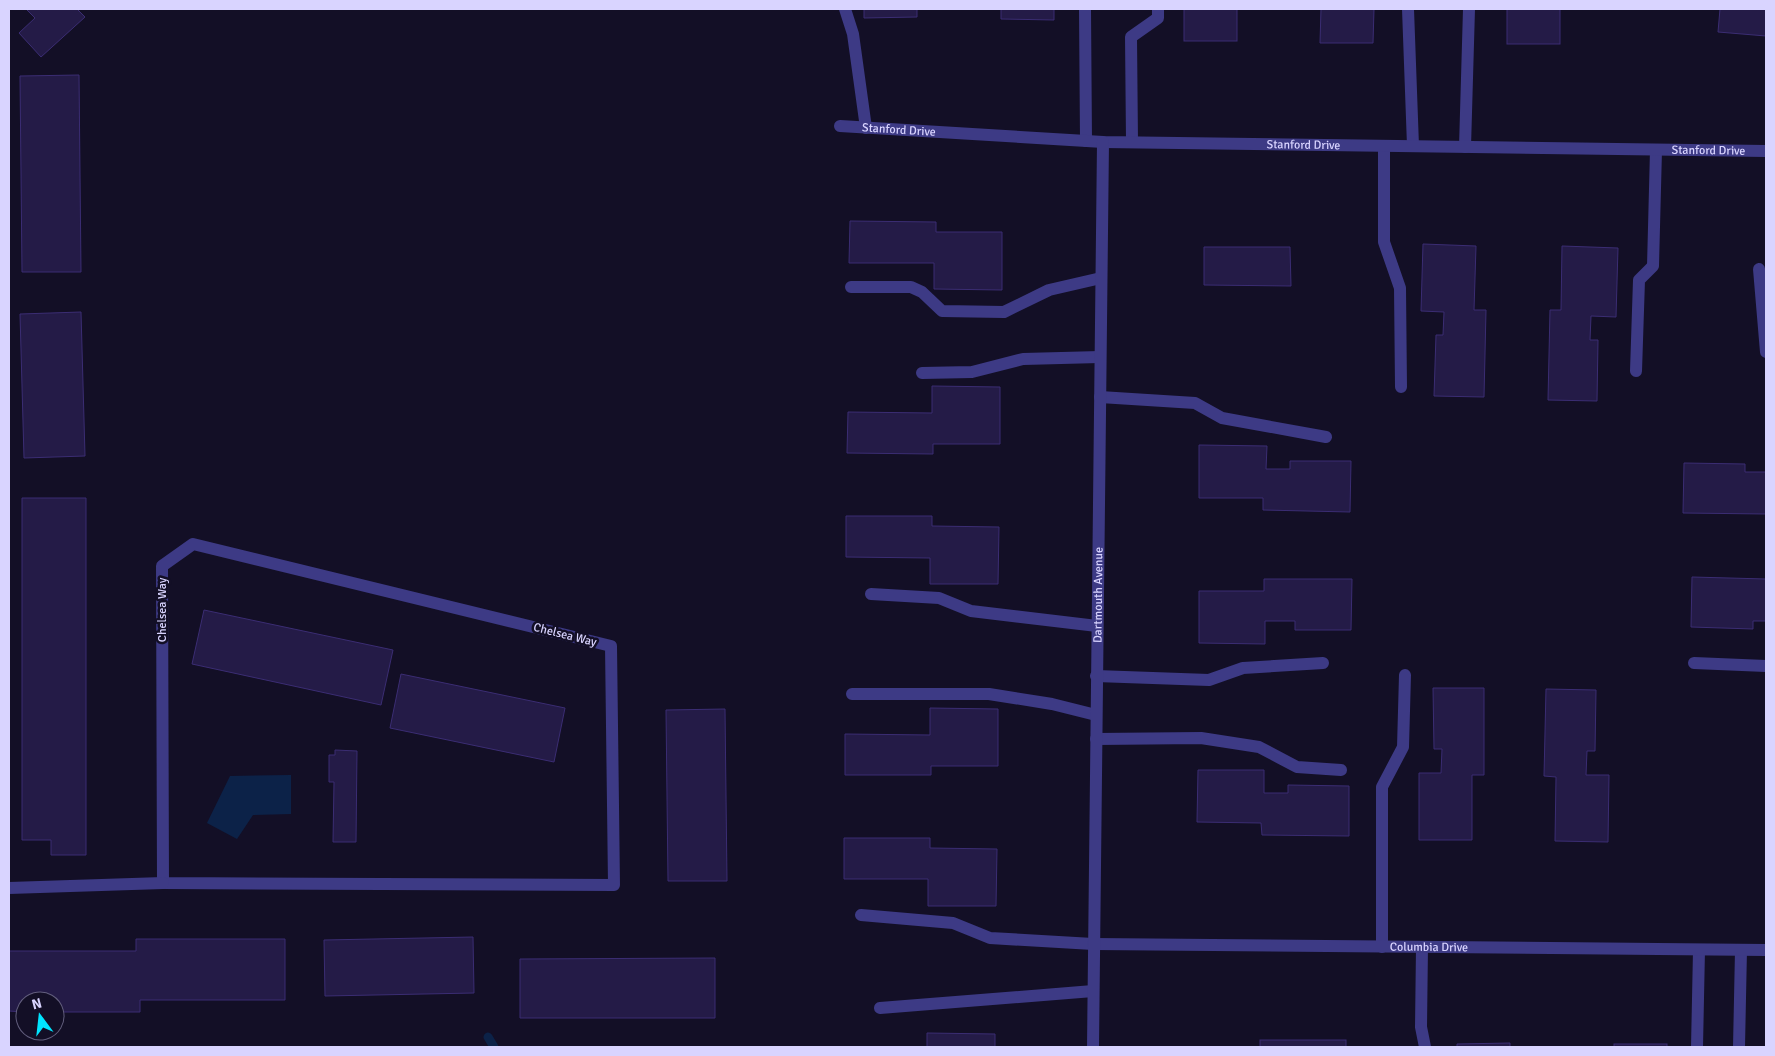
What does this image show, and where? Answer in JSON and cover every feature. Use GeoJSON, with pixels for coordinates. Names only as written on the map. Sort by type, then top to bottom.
{"type":"FeatureCollection","features":[{"type":"Feature","properties":{"kind":"street"},"geometry":{"type":"LineString","coordinates":[[845,9],[853,34],[866,128]]}},
{"type":"Feature","properties":{"kind":"street"},"geometry":{"type":"LineString","coordinates":[[1085,9],[1086,141]]}},
{"type":"Feature","properties":{"kind":"street"},"geometry":{"type":"LineString","coordinates":[[1132,142],[1132,37],[1158,18],[1158,9]]}},
{"type":"Feature","properties":{"kind":"street"},"geometry":{"type":"LineString","coordinates":[[1408,9],[1413,146]]}},
{"type":"Feature","properties":{"kind":"street"},"geometry":{"type":"LineString","coordinates":[[1465,147],[1469,9]]}},
{"type":"Feature","properties":{"kind":"street","name":"Stanford Drive"},"geometry":{"type":"LineString","coordinates":[[840,126],[1103,142],[1766,151]]}},
{"type":"Feature","properties":{"kind":"street","name":"Dartmouth Avenue"},"geometry":{"type":"LineString","coordinates":[[1093,1047],[1103,142]]}},
{"type":"Feature","properties":{"kind":"street"},"geometry":{"type":"LineString","coordinates":[[1384,146],[1384,242],[1400,288],[1401,387]]}},
{"type":"Feature","properties":{"kind":"street"},"geometry":{"type":"LineString","coordinates":[[1636,372],[1639,280],[1653,266],[1656,150]]}},
{"type":"Feature","properties":{"kind":"street"},"geometry":{"type":"LineString","coordinates":[[1759,269],[1766,352]]}},
{"type":"Feature","properties":{"kind":"street"},"geometry":{"type":"LineString","coordinates":[[851,287],[911,287],[922,292],[942,311],[1004,312],[1049,290],[1101,278]]}},
{"type":"Feature","properties":{"kind":"street"},"geometry":{"type":"LineString","coordinates":[[922,373],[972,372],[1023,359],[1100,357]]}},
{"type":"Feature","properties":{"kind":"street"},"geometry":{"type":"LineString","coordinates":[[1100,397],[1195,403],[1222,418],[1326,437]]}},
{"type":"Feature","properties":{"kind":"street","name":"Chelsea Way"},"geometry":{"type":"LineString","coordinates":[[9,888],[163,883],[614,885],[611,646],[193,544],[162,566],[163,883]]}},
{"type":"Feature","properties":{"kind":"street"},"geometry":{"type":"LineString","coordinates":[[871,594],[939,598],[971,611],[1097,626]]}},
{"type":"Feature","properties":{"kind":"street"},"geometry":{"type":"LineString","coordinates":[[1096,676],[1209,680],[1243,668],[1323,663]]}},
{"type":"Feature","properties":{"kind":"street"},"geometry":{"type":"LineString","coordinates":[[1694,663],[1766,666]]}},
{"type":"Feature","properties":{"kind":"street"},"geometry":{"type":"LineString","coordinates":[[1382,947],[1382,787],[1403,747],[1405,675]]}},
{"type":"Feature","properties":{"kind":"street"},"geometry":{"type":"LineString","coordinates":[[852,694],[989,694],[1052,704],[1096,715]]}},
{"type":"Feature","properties":{"kind":"street"},"geometry":{"type":"LineString","coordinates":[[1096,739],[1201,738],[1259,747],[1296,767],[1341,770]]}},
{"type":"Feature","properties":{"kind":"street","name":"Columbia Drive"},"geometry":{"type":"LineString","coordinates":[[861,915],[953,924],[990,938],[1093,944],[1766,950]]}},
{"type":"Feature","properties":{"kind":"street"},"geometry":{"type":"LineString","coordinates":[[1422,947],[1421,1027],[1425,1047]]}},
{"type":"Feature","properties":{"kind":"street"},"geometry":{"type":"LineString","coordinates":[[1697,1047],[1699,950]]}},
{"type":"Feature","properties":{"kind":"street"},"geometry":{"type":"LineString","coordinates":[[1739,1047],[1742,950]]}},
{"type":"Feature","properties":{"kind":"street"},"geometry":{"type":"LineString","coordinates":[[880,1008],[1093,991]]}},
{"type":"Feature","properties":{"kind":"water"},"geometry":{"type":"Polygon","coordinates":[[[291,775],[291,814],[253,815],[237,839],[207,823],[230,776],[291,775]]]}},
{"type":"Feature","properties":{"kind":"building"},"geometry":{"type":"Polygon","coordinates":[[[26,9],[77,9],[85,17],[41,57],[19,33],[35,18],[26,9]]]}},
{"type":"Feature","properties":{"kind":"building"},"geometry":{"type":"Polygon","coordinates":[[[864,9],[917,9],[917,17],[864,18],[864,9]]]}},
{"type":"Feature","properties":{"kind":"building"},"geometry":{"type":"Polygon","coordinates":[[[1001,9],[1054,9],[1054,20],[1001,19],[1001,9]]]}},
{"type":"Feature","properties":{"kind":"building"},"geometry":{"type":"Polygon","coordinates":[[[1184,9],[1237,9],[1237,41],[1184,41],[1184,9]]]}},
{"type":"Feature","properties":{"kind":"building"},"geometry":{"type":"Polygon","coordinates":[[[1321,9],[1374,9],[1373,43],[1320,43],[1321,9]]]}},
{"type":"Feature","properties":{"kind":"building"},"geometry":{"type":"Polygon","coordinates":[[[1507,9],[1560,9],[1560,44],[1507,44],[1507,9]]]}},
{"type":"Feature","properties":{"kind":"building"},"geometry":{"type":"Polygon","coordinates":[[[1720,9],[1766,9],[1766,36],[1718,32],[1720,9]]]}},
{"type":"Feature","properties":{"kind":"building"},"geometry":{"type":"Polygon","coordinates":[[[79,75],[81,272],[22,272],[20,76],[79,75]]]}},
{"type":"Feature","properties":{"kind":"building"},"geometry":{"type":"Polygon","coordinates":[[[850,221],[936,222],[936,232],[1002,232],[1002,290],[934,289],[934,263],[849,263],[850,221]]]}},
{"type":"Feature","properties":{"kind":"building"},"geometry":{"type":"Polygon","coordinates":[[[1423,244],[1476,246],[1474,310],[1486,310],[1484,397],[1434,396],[1436,335],[1443,335],[1444,312],[1421,311],[1423,244]]]}},
{"type":"Feature","properties":{"kind":"building"},"geometry":{"type":"Polygon","coordinates":[[[1562,246],[1618,248],[1616,317],[1591,316],[1590,340],[1598,340],[1597,401],[1548,400],[1550,310],[1561,310],[1562,246]]]}},
{"type":"Feature","properties":{"kind":"building"},"geometry":{"type":"Polygon","coordinates":[[[1204,247],[1290,247],[1291,286],[1204,285],[1204,247]]]}},
{"type":"Feature","properties":{"kind":"building"},"geometry":{"type":"Polygon","coordinates":[[[81,312],[85,456],[24,458],[20,314],[81,312]]]}},
{"type":"Feature","properties":{"kind":"building"},"geometry":{"type":"Polygon","coordinates":[[[932,386],[1000,387],[1000,444],[933,444],[933,454],[847,453],[848,412],[932,413],[932,386]]]}},
{"type":"Feature","properties":{"kind":"building"},"geometry":{"type":"Polygon","coordinates":[[[1199,445],[1267,446],[1266,469],[1290,469],[1290,461],[1351,461],[1350,512],[1263,510],[1263,498],[1199,498],[1199,445]]]}},
{"type":"Feature","properties":{"kind":"building"},"geometry":{"type":"Polygon","coordinates":[[[1684,463],[1745,464],[1745,472],[1766,472],[1766,514],[1683,513],[1684,463]]]}},
{"type":"Feature","properties":{"kind":"building"},"geometry":{"type":"Polygon","coordinates":[[[22,498],[86,498],[86,855],[51,855],[51,840],[22,840],[22,498]]]}},
{"type":"Feature","properties":{"kind":"building"},"geometry":{"type":"Polygon","coordinates":[[[846,516],[932,516],[932,526],[999,527],[998,584],[930,584],[930,558],[846,557],[846,516]]]}},
{"type":"Feature","properties":{"kind":"building"},"geometry":{"type":"Polygon","coordinates":[[[1692,577],[1766,579],[1766,621],[1753,621],[1753,629],[1691,627],[1692,577]]]}},
{"type":"Feature","properties":{"kind":"building"},"geometry":{"type":"Polygon","coordinates":[[[1264,579],[1352,579],[1351,630],[1295,630],[1295,621],[1265,621],[1265,644],[1199,643],[1199,591],[1264,591],[1264,579]]]}},
{"type":"Feature","properties":{"kind":"building"},"geometry":{"type":"Polygon","coordinates":[[[204,610],[393,650],[381,705],[192,664],[204,610]]]}},
{"type":"Feature","properties":{"kind":"building"},"geometry":{"type":"Polygon","coordinates":[[[401,674],[565,708],[554,762],[390,728],[401,674]]]}},
{"type":"Feature","properties":{"kind":"building"},"geometry":{"type":"Polygon","coordinates":[[[1433,688],[1484,688],[1484,775],[1472,775],[1472,840],[1419,840],[1419,773],[1441,773],[1442,749],[1434,749],[1433,688]]]}},
{"type":"Feature","properties":{"kind":"building"},"geometry":{"type":"Polygon","coordinates":[[[1546,689],[1596,690],[1595,751],[1587,751],[1586,775],[1609,775],[1608,842],[1555,841],[1556,777],[1544,776],[1546,689]]]}},
{"type":"Feature","properties":{"kind":"building"},"geometry":{"type":"Polygon","coordinates":[[[930,708],[998,709],[998,766],[931,766],[931,775],[845,775],[845,734],[930,735],[930,708]]]}},
{"type":"Feature","properties":{"kind":"building"},"geometry":{"type":"Polygon","coordinates":[[[725,709],[727,881],[668,881],[666,710],[725,709]]]}},
{"type":"Feature","properties":{"kind":"building"},"geometry":{"type":"Polygon","coordinates":[[[335,750],[357,751],[356,842],[333,842],[334,782],[329,782],[329,755],[335,755],[335,750]]]}},
{"type":"Feature","properties":{"kind":"building"},"geometry":{"type":"Polygon","coordinates":[[[1198,770],[1264,770],[1264,793],[1288,793],[1288,785],[1349,786],[1349,836],[1262,835],[1261,823],[1197,822],[1198,770]]]}},
{"type":"Feature","properties":{"kind":"building"},"geometry":{"type":"Polygon","coordinates":[[[844,838],[930,838],[930,848],[997,849],[996,906],[928,906],[928,879],[844,879],[844,838]]]}},
{"type":"Feature","properties":{"kind":"building"},"geometry":{"type":"Polygon","coordinates":[[[473,937],[474,993],[325,996],[324,940],[473,937]]]}},
{"type":"Feature","properties":{"kind":"building"},"geometry":{"type":"Polygon","coordinates":[[[136,939],[285,939],[285,1000],[140,1000],[140,1012],[65,1012],[65,991],[15,991],[15,1011],[9,1011],[9,951],[136,951],[136,939]]]}},
{"type":"Feature","properties":{"kind":"building"},"geometry":{"type":"Polygon","coordinates":[[[715,958],[715,1018],[520,1018],[520,959],[715,958]]]}},
{"type":"Feature","properties":{"kind":"building"},"geometry":{"type":"Polygon","coordinates":[[[927,1033],[995,1034],[995,1047],[927,1047],[927,1033]]]}},
{"type":"Feature","properties":{"kind":"building"},"geometry":{"type":"Polygon","coordinates":[[[1260,1040],[1346,1040],[1346,1047],[1260,1047],[1260,1040]]]}},
{"type":"Feature","properties":{"kind":"building"},"geometry":{"type":"Polygon","coordinates":[[[1510,1043],[1510,1047],[1457,1047],[1457,1044],[1510,1043]]]}},
{"type":"Feature","properties":{"kind":"building"},"geometry":{"type":"Polygon","coordinates":[[[1614,1044],[1667,1044],[1667,1047],[1614,1047],[1614,1044]]]}},
{"type":"Feature","properties":{"kind":"waterway"},"geometry":{"type":"LineString","coordinates":[[488,1037],[494,1047]]}}]}
